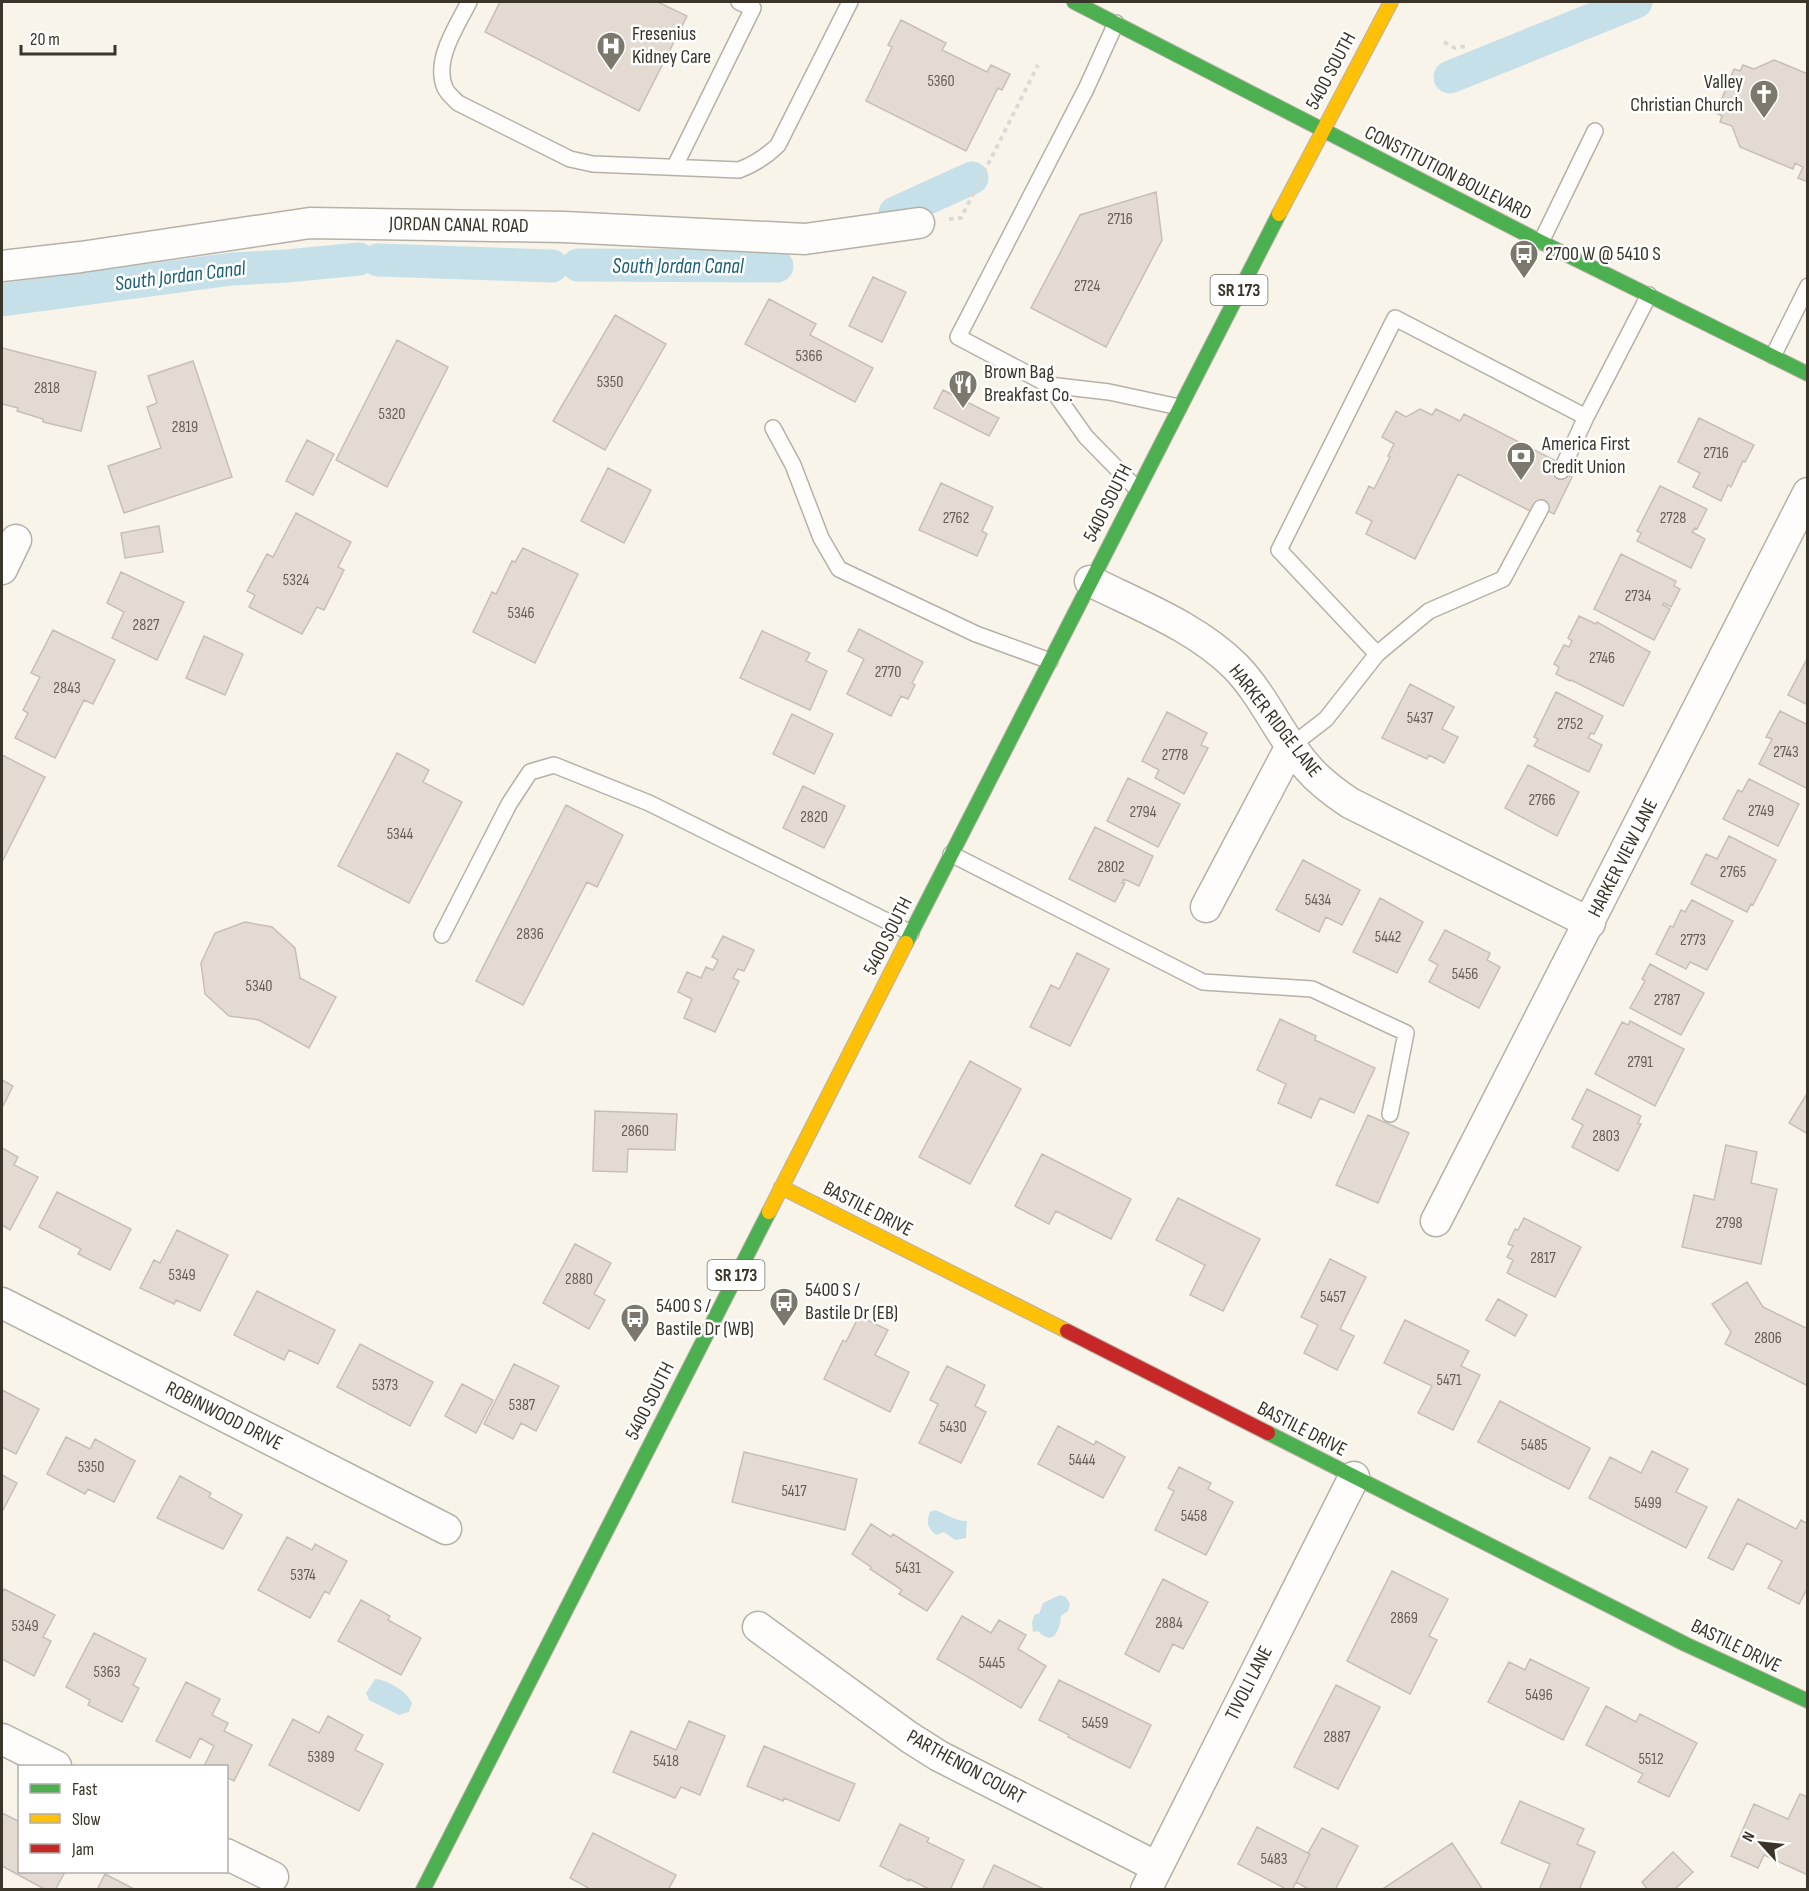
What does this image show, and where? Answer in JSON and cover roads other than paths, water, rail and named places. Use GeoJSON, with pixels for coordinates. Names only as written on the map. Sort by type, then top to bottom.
{"type":"FeatureCollection","features":[{"type":"Feature","properties":{"kind":"main road","name":"CONSTITUTION BOULEVARD"},"geometry":{"type":"LineString","coordinates":[[1074,2],[1541,242],[1808,374]]}},
{"type":"Feature","properties":{"kind":"main road","name":"5400 SOUTH"},"geometry":{"type":"LineString","coordinates":[[423,1890],[1179,407],[1391,2]]}},
{"type":"Feature","properties":{"kind":"main road","name":"BASTILE DRIVE"},"geometry":{"type":"LineString","coordinates":[[781,1187],[1685,1644],[1808,1701]]}},
{"type":"Feature","properties":{"kind":"street","name":"JORDAN CANAL ROAD"},"geometry":{"type":"LineString","coordinates":[[2,266],[81,257],[310,223],[564,227],[805,239],[919,223]]}},
{"type":"Feature","properties":{"kind":"street","name":"HARKER VIEW LANE"},"geometry":{"type":"LineString","coordinates":[[1436,1221],[1808,493]]}},
{"type":"Feature","properties":{"kind":"street"},"geometry":{"type":"LineString","coordinates":[[2,569],[16,540]]}},
{"type":"Feature","properties":{"kind":"street","name":"HARKER RIDGE LANE"},"geometry":{"type":"LineString","coordinates":[[1090,581],[1206,641],[1236,667],[1308,769],[1329,789],[1350,803],[1590,923]]}},
{"type":"Feature","properties":{"kind":"street"},"geometry":{"type":"LineString","coordinates":[[1206,907],[1291,746]]}},
{"type":"Feature","properties":{"kind":"street","name":"ROBINWOOD DRIVE"},"geometry":{"type":"LineString","coordinates":[[2,1303],[446,1529]]}},
{"type":"Feature","properties":{"kind":"street","name":"TIVOLI LANE"},"geometry":{"type":"LineString","coordinates":[[1151,1878],[1354,1477]]}},
{"type":"Feature","properties":{"kind":"street","name":"PARTHENON COURT"},"geometry":{"type":"LineString","coordinates":[[758,1627],[909,1737],[1151,1878]]}},
{"type":"Feature","properties":{"kind":"street"},"geometry":{"type":"LineString","coordinates":[[2,1739],[52,1765]]}},
{"type":"Feature","properties":{"kind":"street"},"geometry":{"type":"LineString","coordinates":[[228,1855],[273,1877]]}},
{"type":"Feature","properties":{"kind":"lane"},"geometry":{"type":"LineString","coordinates":[[469,2],[442,63],[446,89],[458,103],[570,159],[593,164],[739,170],[767,156],[778,145],[850,2]]}},
{"type":"Feature","properties":{"kind":"lane"},"geometry":{"type":"LineString","coordinates":[[675,166],[753,8],[739,2]]}},
{"type":"Feature","properties":{"kind":"lane"},"geometry":{"type":"LineString","coordinates":[[1116,23],[1086,89],[958,337],[1049,385],[1109,392],[1179,407]]}},
{"type":"Feature","properties":{"kind":"lane"},"geometry":{"type":"LineString","coordinates":[[1541,242],[1595,131]]}},
{"type":"Feature","properties":{"kind":"lane"},"geometry":{"type":"LineString","coordinates":[[1773,356],[1808,286]]}},
{"type":"Feature","properties":{"kind":"lane"},"geometry":{"type":"LineString","coordinates":[[1561,471],[1649,295]]}},
{"type":"Feature","properties":{"kind":"lane"},"geometry":{"type":"LineString","coordinates":[[1377,654],[1279,550],[1395,318],[1586,417]]}},
{"type":"Feature","properties":{"kind":"lane"},"geometry":{"type":"LineString","coordinates":[[1049,385],[1086,437],[1137,489]]}},
{"type":"Feature","properties":{"kind":"lane"},"geometry":{"type":"LineString","coordinates":[[773,428],[793,465],[821,538],[839,569],[976,634],[1050,661]]}},
{"type":"Feature","properties":{"kind":"lane"},"geometry":{"type":"LineString","coordinates":[[1291,746],[1326,719],[1377,654],[1429,611],[1503,579],[1541,508]]}},
{"type":"Feature","properties":{"kind":"lane"},"geometry":{"type":"LineString","coordinates":[[442,935],[519,788],[530,772],[554,765],[648,803],[911,933]]}},
{"type":"Feature","properties":{"kind":"lane"},"geometry":{"type":"LineString","coordinates":[[951,854],[1203,982],[1312,989],[1406,1033],[1389,1114]]}},
{"type":"Feature","properties":{"kind":"water"},"geometry":{"type":"Polygon","coordinates":[[[934,1510],[958,1520],[967,1521],[966,1538],[955,1540],[944,1532],[936,1535],[928,1522],[930,1512],[934,1510]]]}},
{"type":"Feature","properties":{"kind":"water"},"geometry":{"type":"Polygon","coordinates":[[[1060,1595],[1066,1597],[1070,1604],[1068,1611],[1061,1616],[1055,1635],[1048,1638],[1038,1631],[1033,1632],[1032,1622],[1035,1614],[1039,1614],[1043,1603],[1060,1595]]]}},
{"type":"Feature","properties":{"kind":"water"},"geometry":{"type":"Polygon","coordinates":[[[375,1679],[391,1684],[406,1694],[412,1703],[409,1712],[399,1715],[369,1700],[366,1693],[375,1679]]]}},
{"type":"Feature","properties":{"kind":"waterway","name":"South Jordan Canal"},"geometry":{"type":"LineString","coordinates":[[1450,77],[1636,2]]}},
{"type":"Feature","properties":{"kind":"waterway","name":"South Jordan Canal"},"geometry":{"type":"LineString","coordinates":[[895,213],[972,178]]}},
{"type":"Feature","properties":{"kind":"waterway","name":"South Jordan Canal"},"geometry":{"type":"LineString","coordinates":[[2,300],[232,269],[359,259]]}},
{"type":"Feature","properties":{"kind":"waterway","name":"South Jordan Canal"},"geometry":{"type":"LineString","coordinates":[[378,260],[552,266]]}},
{"type":"Feature","properties":{"kind":"waterway","name":"South Jordan Canal"},"geometry":{"type":"LineString","coordinates":[[578,265],[777,266]]}},
{"type":"Feature","properties":{"kind":"place","name":"Fresenius Kidney Care"},"geometry":{"type":"Point","coordinates":[611,72]}},
{"type":"Feature","properties":{"kind":"place","name":"Valley Christian Church"},"geometry":{"type":"Point","coordinates":[1764,120]}},
{"type":"Feature","properties":{"kind":"place","name":"2700 W @ 5410 S"},"geometry":{"type":"Point","coordinates":[1524,280]}},
{"type":"Feature","properties":{"kind":"place","name":"Brown Bag Breakfast Co."},"geometry":{"type":"Point","coordinates":[963,410]}},
{"type":"Feature","properties":{"kind":"place","name":"America First Credit Union"},"geometry":{"type":"Point","coordinates":[1521,482]}},
{"type":"Feature","properties":{"kind":"place","name":"5400 S / Bastile Dr (EB)"},"geometry":{"type":"Point","coordinates":[784,1328]}},
{"type":"Feature","properties":{"kind":"place","name":"5400 S / Bastile Dr (WB)"},"geometry":{"type":"Point","coordinates":[635,1344]}}]}
